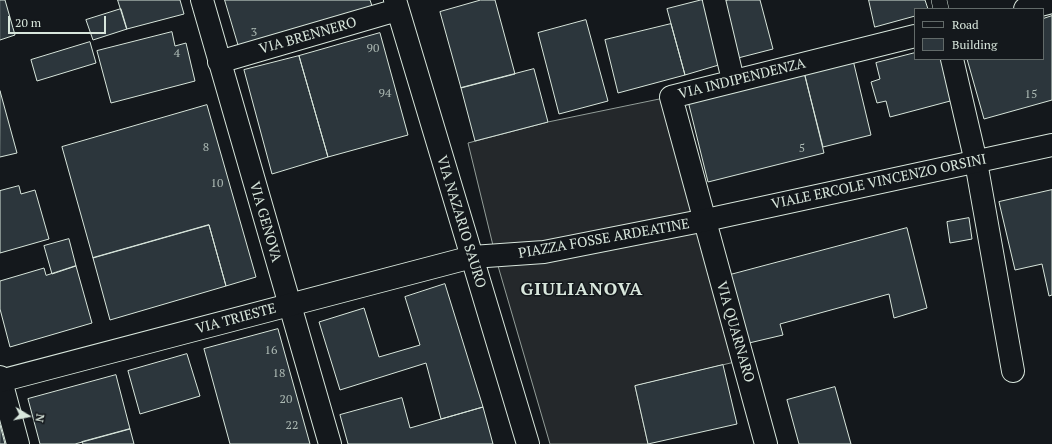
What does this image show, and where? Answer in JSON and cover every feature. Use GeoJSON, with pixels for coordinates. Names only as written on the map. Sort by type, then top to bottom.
{"type":"FeatureCollection","features":[{"type":"Feature","properties":{"kind":"street","name":"VIA GENOVA"},"geometry":{"type":"LineString","coordinates":[[202,0],[330,444]]}},
{"type":"Feature","properties":{"kind":"street"},"geometry":{"type":"LineString","coordinates":[[714,0],[734,80]]}},
{"type":"Feature","properties":{"kind":"street"},"geometry":{"type":"LineString","coordinates":[[1028,8],[1052,2]]}},
{"type":"Feature","properties":{"kind":"street","name":"VIA BRENNERO"},"geometry":{"type":"LineString","coordinates":[[219,62],[396,5]]}},
{"type":"Feature","properties":{"kind":"street","name":"VIA NAZARIO SAURO"},"geometry":{"type":"LineString","coordinates":[[396,5],[528,444]]}},
{"type":"Feature","properties":{"kind":"street","name":"VIA INDIPENDENZA"},"geometry":{"type":"LineString","coordinates":[[706,220],[671,97],[734,80],[914,36]]}},
{"type":"Feature","properties":{"kind":"street"},"geometry":{"type":"LineString","coordinates":[[952,60],[976,162],[1013,371]]}},
{"type":"Feature","properties":{"kind":"street","name":"VIALE ERCOLE VINCENZO ORSINI"},"geometry":{"type":"LineString","coordinates":[[706,220],[1052,145]]}},
{"type":"Feature","properties":{"kind":"street","name":"PIAZZA FOSSE ARDEATINE"},"geometry":{"type":"LineString","coordinates":[[472,257],[544,252],[706,220]]}},
{"type":"Feature","properties":{"kind":"street","name":"VIA QUARNARO"},"geometry":{"type":"LineString","coordinates":[[706,220],[719,274],[766,444]]}},
{"type":"Feature","properties":{"kind":"street","name":"VIA TRIESTE"},"geometry":{"type":"LineString","coordinates":[[0,380],[472,257]]}},
{"type":"Feature","properties":{"kind":"street"},"geometry":{"type":"LineString","coordinates":[[0,380],[18,444]]}},
{"type":"Feature","properties":{"kind":"shaded area"},"geometry":{"type":"Polygon","coordinates":[[[671,97],[743,360],[635,386],[648,444],[550,444],[498,266],[468,143],[548,122],[671,97]]]}},
{"type":"Feature","properties":{"kind":"building"},"geometry":{"type":"Polygon","coordinates":[[[0,0],[5,0],[15,35],[0,40],[0,0]]]}},
{"type":"Feature","properties":{"kind":"building"},"geometry":{"type":"Polygon","coordinates":[[[118,0],[180,0],[184,14],[127,29],[118,0]]]}},
{"type":"Feature","properties":{"kind":"building"},"geometry":{"type":"Polygon","coordinates":[[[225,0],[370,0],[373,9],[239,47],[225,0]]]}},
{"type":"Feature","properties":{"kind":"building"},"geometry":{"type":"Polygon","coordinates":[[[481,0],[495,0],[515,74],[461,88],[440,12],[481,0]]]}},
{"type":"Feature","properties":{"kind":"building"},"geometry":{"type":"Polygon","coordinates":[[[704,0],[722,64],[685,75],[667,9],[704,0]]]}},
{"type":"Feature","properties":{"kind":"building"},"geometry":{"type":"Polygon","coordinates":[[[760,0],[773,49],[738,58],[724,1],[760,0]]]}},
{"type":"Feature","properties":{"kind":"building"},"geometry":{"type":"Polygon","coordinates":[[[869,0],[925,0],[928,8],[914,8],[914,16],[875,27],[869,0]]]}},
{"type":"Feature","properties":{"kind":"building"},"geometry":{"type":"Polygon","coordinates":[[[121,9],[127,29],[93,40],[86,20],[121,9]]]}},
{"type":"Feature","properties":{"kind":"building"},"geometry":{"type":"Polygon","coordinates":[[[1052,16],[1052,100],[984,119],[967,60],[1044,60],[1044,19],[1052,16]]]}},
{"type":"Feature","properties":{"kind":"building"},"geometry":{"type":"Polygon","coordinates":[[[586,20],[608,101],[559,114],[538,33],[586,20]]]}},
{"type":"Feature","properties":{"kind":"building"},"geometry":{"type":"Polygon","coordinates":[[[671,24],[685,75],[618,93],[605,40],[671,24]]]}},
{"type":"Feature","properties":{"kind":"building"},"geometry":{"type":"Polygon","coordinates":[[[172,32],[175,46],[186,43],[195,81],[111,103],[97,51],[172,32]]]}},
{"type":"Feature","properties":{"kind":"building"},"geometry":{"type":"Polygon","coordinates":[[[380,33],[408,135],[328,157],[299,56],[380,33]]]}},
{"type":"Feature","properties":{"kind":"building"},"geometry":{"type":"Polygon","coordinates":[[[90,42],[96,63],[37,81],[31,60],[90,42]]]}},
{"type":"Feature","properties":{"kind":"building"},"geometry":{"type":"Polygon","coordinates":[[[914,53],[914,60],[944,60],[954,100],[890,117],[886,101],[877,103],[871,82],[880,79],[876,63],[914,53]]]}},
{"type":"Feature","properties":{"kind":"building"},"geometry":{"type":"Polygon","coordinates":[[[299,56],[328,157],[272,174],[244,70],[299,56]]]}},
{"type":"Feature","properties":{"kind":"building"},"geometry":{"type":"Polygon","coordinates":[[[853,60],[871,135],[823,147],[804,72],[853,60]]]}},
{"type":"Feature","properties":{"kind":"building"},"geometry":{"type":"Polygon","coordinates":[[[534,69],[548,122],[475,141],[461,88],[534,69]]]}},
{"type":"Feature","properties":{"kind":"building"},"geometry":{"type":"Polygon","coordinates":[[[804,72],[824,153],[708,182],[688,101],[804,72]]]}},
{"type":"Feature","properties":{"kind":"building"},"geometry":{"type":"Polygon","coordinates":[[[0,91],[17,153],[0,157],[0,91]]]}},
{"type":"Feature","properties":{"kind":"building"},"geometry":{"type":"Polygon","coordinates":[[[207,105],[256,277],[226,286],[209,225],[93,258],[62,147],[207,105]]]}},
{"type":"Feature","properties":{"kind":"building"},"geometry":{"type":"Polygon","coordinates":[[[19,186],[21,194],[35,190],[49,239],[0,253],[0,191],[19,186]]]}},
{"type":"Feature","properties":{"kind":"building"},"geometry":{"type":"Polygon","coordinates":[[[1052,190],[1052,295],[1049,296],[1042,264],[1015,270],[999,202],[1052,190]]]}},
{"type":"Feature","properties":{"kind":"building"},"geometry":{"type":"Polygon","coordinates":[[[969,218],[972,239],[950,243],[947,222],[969,218]]]}},
{"type":"Feature","properties":{"kind":"building"},"geometry":{"type":"Polygon","coordinates":[[[209,225],[226,286],[110,320],[93,258],[209,225]]]}},
{"type":"Feature","properties":{"kind":"building"},"geometry":{"type":"Polygon","coordinates":[[[907,228],[927,308],[894,318],[889,294],[780,324],[783,335],[749,343],[730,275],[907,228]]]}},
{"type":"Feature","properties":{"kind":"building"},"geometry":{"type":"Polygon","coordinates":[[[69,239],[76,266],[52,274],[44,246],[69,239]]]}},
{"type":"Feature","properties":{"kind":"building"},"geometry":{"type":"Polygon","coordinates":[[[76,266],[92,323],[10,347],[0,309],[0,281],[44,268],[46,275],[76,266]]]}},
{"type":"Feature","properties":{"kind":"building"},"geometry":{"type":"Polygon","coordinates":[[[445,284],[483,407],[441,419],[426,363],[340,390],[319,322],[364,308],[379,357],[420,345],[405,297],[445,284]]]}},
{"type":"Feature","properties":{"kind":"building"},"geometry":{"type":"Polygon","coordinates":[[[278,329],[310,444],[230,444],[204,349],[278,329]]]}},
{"type":"Feature","properties":{"kind":"building"},"geometry":{"type":"Polygon","coordinates":[[[187,354],[200,396],[140,414],[128,371],[187,354]]]}},
{"type":"Feature","properties":{"kind":"building"},"geometry":{"type":"Polygon","coordinates":[[[723,365],[737,424],[648,444],[635,386],[723,365]]]}},
{"type":"Feature","properties":{"kind":"building"},"geometry":{"type":"Polygon","coordinates":[[[116,375],[130,429],[75,444],[40,444],[28,399],[116,375]]]}},
{"type":"Feature","properties":{"kind":"building"},"geometry":{"type":"Polygon","coordinates":[[[835,387],[851,444],[799,444],[787,400],[835,387]]]}},
{"type":"Feature","properties":{"kind":"building"},"geometry":{"type":"Polygon","coordinates":[[[402,398],[410,428],[483,407],[493,444],[348,444],[340,415],[402,398]]]}},
{"type":"Feature","properties":{"kind":"building"},"geometry":{"type":"Polygon","coordinates":[[[0,425],[5,444],[0,444],[0,425]]]}},
{"type":"Feature","properties":{"kind":"building"},"geometry":{"type":"Polygon","coordinates":[[[130,429],[134,444],[83,444],[82,442],[130,429]]]}},
{"type":"Feature","properties":{"kind":"district","name":"GIULIANOVA"},"geometry":{"type":"Point","coordinates":[582,290]}}]}
